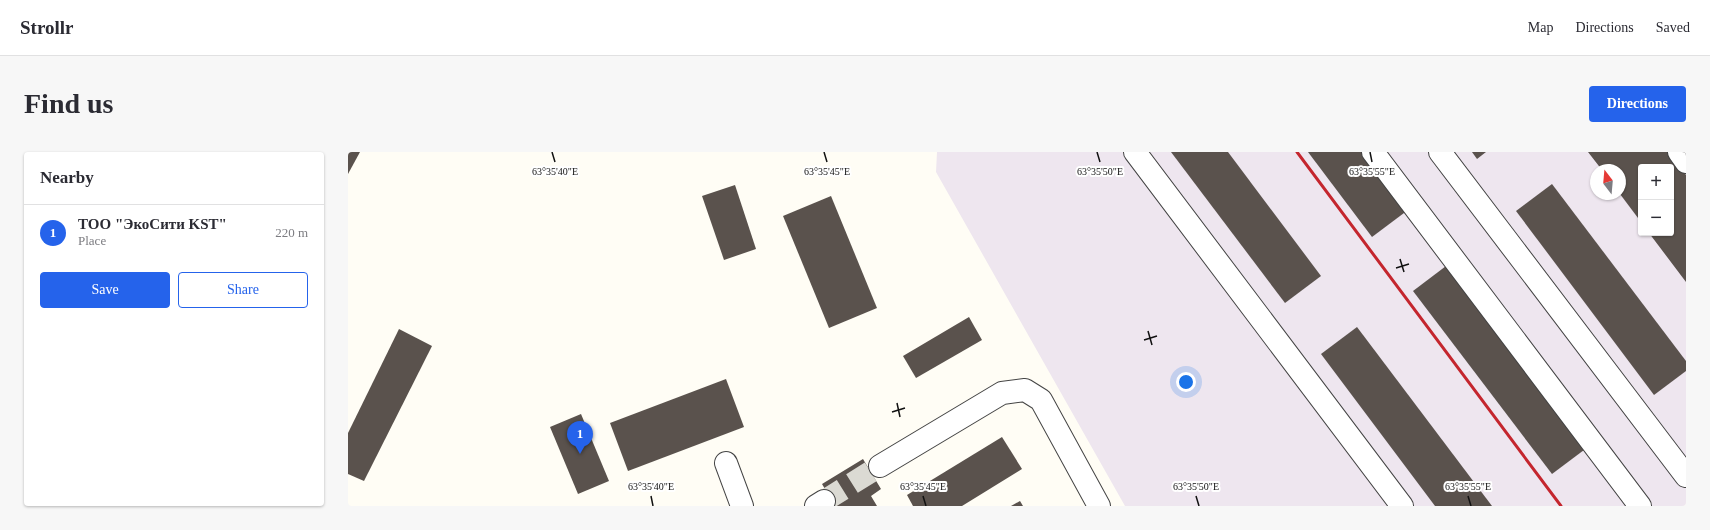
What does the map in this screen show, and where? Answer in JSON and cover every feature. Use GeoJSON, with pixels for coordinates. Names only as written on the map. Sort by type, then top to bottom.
{"type":"FeatureCollection","features":[{"type":"Feature","properties":{"kind":"lane"},"geometry":{"type":"LineString","coordinates":[[1135,152],[1402,506]]}},
{"type":"Feature","properties":{"kind":"lane"},"geometry":{"type":"LineString","coordinates":[[1373,152],[1640,506]]}},
{"type":"Feature","properties":{"kind":"lane"},"geometry":{"type":"LineString","coordinates":[[1440,152],[1686,476]]}},
{"type":"Feature","properties":{"kind":"lane"},"geometry":{"type":"LineString","coordinates":[[1679,152],[1686,162]]}},
{"type":"Feature","properties":{"kind":"lane"},"geometry":{"type":"LineString","coordinates":[[880,466],[1002,393],[1025,390],[1041,400],[1099,506]]}},
{"type":"Feature","properties":{"kind":"lane"},"geometry":{"type":"LineString","coordinates":[[726,463],[742,506]]}},
{"type":"Feature","properties":{"kind":"shaded area"},"geometry":{"type":"Polygon","coordinates":[[[937,152],[1686,152],[1686,506],[1125,506],[936,172],[937,152]]]}},
{"type":"Feature","properties":{"kind":"building"},"geometry":{"type":"Polygon","coordinates":[[[348,152],[360,152],[348,174],[348,152]]]}},
{"type":"Feature","properties":{"kind":"building"},"geometry":{"type":"Polygon","coordinates":[[[1171,152],[1228,152],[1321,276],[1285,303],[1171,152]]]}},
{"type":"Feature","properties":{"kind":"building"},"geometry":{"type":"Polygon","coordinates":[[[1308,152],[1365,152],[1408,210],[1372,237],[1308,152]]]}},
{"type":"Feature","properties":{"kind":"building"},"geometry":{"type":"Polygon","coordinates":[[[1472,152],[1486,152],[1477,159],[1472,152]]]}},
{"type":"Feature","properties":{"kind":"building"},"geometry":{"type":"Polygon","coordinates":[[[1588,152],[1669,152],[1686,175],[1686,282],[1651,236],[1674,236],[1674,164],[1638,164],[1638,218],[1624,200],[1626,200],[1626,164],[1597,164],[1588,152]]]}},
{"type":"Feature","properties":{"kind":"building"},"geometry":{"type":"Polygon","coordinates":[[[1552,184],[1686,361],[1686,371],[1654,395],[1516,211],[1552,184]]]}},
{"type":"Feature","properties":{"kind":"building"},"geometry":{"type":"Polygon","coordinates":[[[735,185],[756,249],[724,260],[702,196],[735,185]]]}},
{"type":"Feature","properties":{"kind":"building"},"geometry":{"type":"Polygon","coordinates":[[[831,196],[877,308],[829,328],[783,216],[831,196]]]}},
{"type":"Feature","properties":{"kind":"building"},"geometry":{"type":"Polygon","coordinates":[[[1450,263],[1588,447],[1552,474],[1413,291],[1450,263]]]}},
{"type":"Feature","properties":{"kind":"building"},"geometry":{"type":"Polygon","coordinates":[[[969,317],[982,340],[916,378],[903,356],[969,317]]]}},
{"type":"Feature","properties":{"kind":"building"},"geometry":{"type":"Polygon","coordinates":[[[1357,327],[1492,506],[1435,506],[1321,354],[1357,327]]]}},
{"type":"Feature","properties":{"kind":"building"},"geometry":{"type":"Polygon","coordinates":[[[399,329],[432,346],[364,481],[348,474],[348,433],[399,329]]]}},
{"type":"Feature","properties":{"kind":"building"},"geometry":{"type":"Polygon","coordinates":[[[726,379],[744,427],[628,471],[610,423],[726,379]]]}},
{"type":"Feature","properties":{"kind":"building"},"geometry":{"type":"Polygon","coordinates":[[[581,414],[609,481],[578,494],[550,427],[581,414]]]}},
{"type":"Feature","properties":{"kind":"building"},"geometry":{"type":"Polygon","coordinates":[[[1002,437],[1022,469],[962,506],[913,506],[907,495],[1002,437]]]}},
{"type":"Feature","properties":{"kind":"building"},"geometry":{"type":"Polygon","coordinates":[[[863,459],[881,489],[871,496],[877,506],[835,506],[822,484],[863,459]]]}},
{"type":"Feature","properties":{"kind":"building"},"geometry":{"type":"Polygon","coordinates":[[[1020,501],[1023,506],[1011,506],[1020,501]]]}},
{"type":"Feature","properties":{"kind":"tunnel"},"geometry":{"type":"LineString","coordinates":[[824,501],[880,466]]}},
{"type":"Feature","properties":{"kind":"railway"},"geometry":{"type":"LineString","coordinates":[[1297,152],[1561,506]]}},
{"type":"Feature","properties":{"kind":"place","name":"ТОО \"ЭкоСити KST\""},"geometry":{"type":"Point","coordinates":[580,454]}}]}
